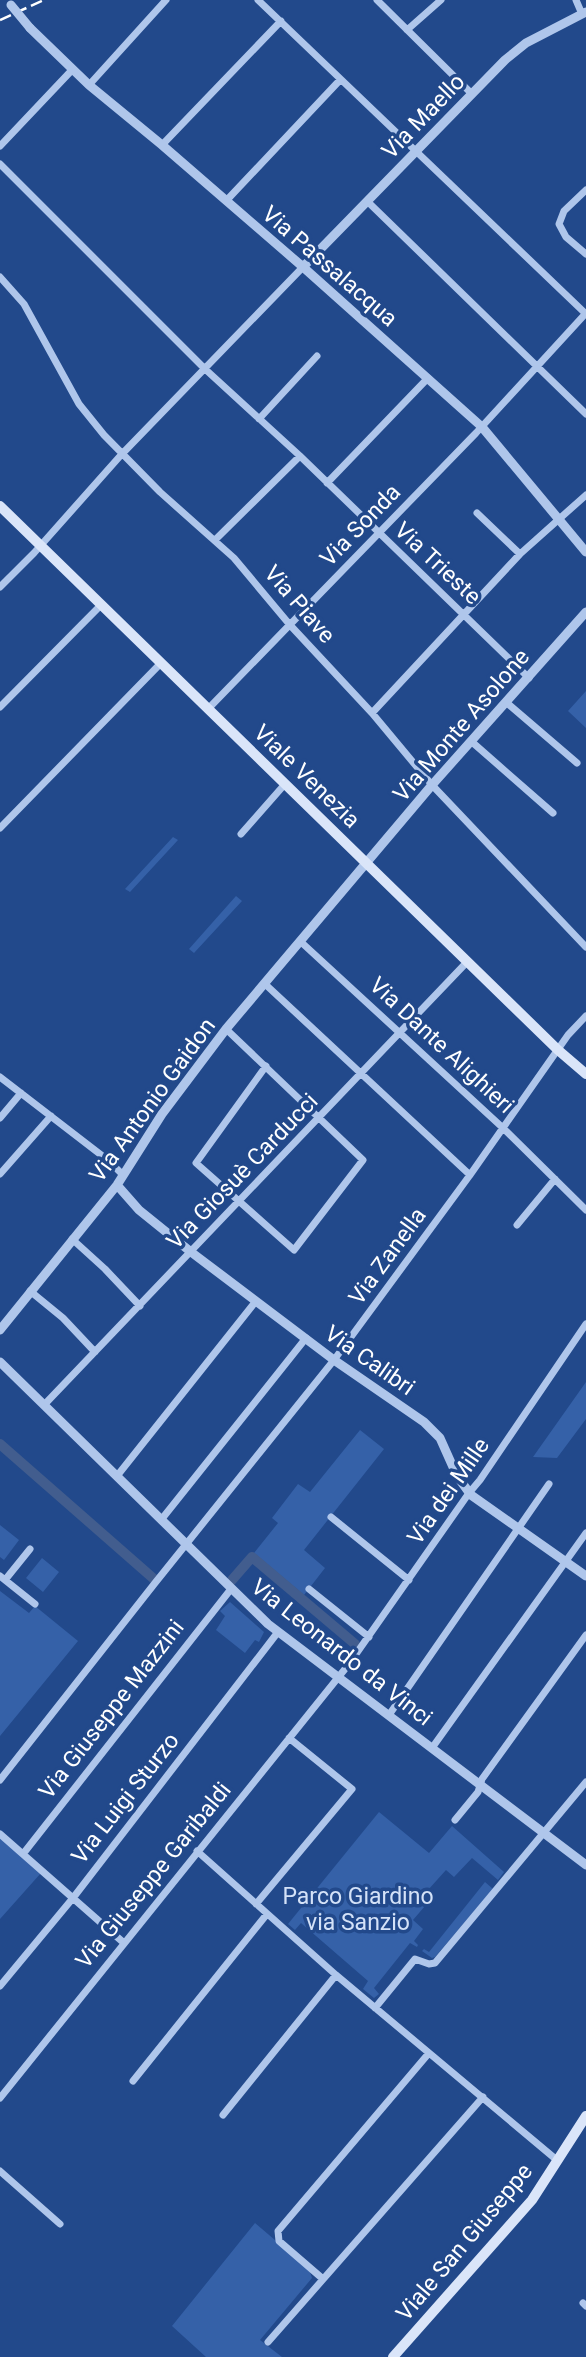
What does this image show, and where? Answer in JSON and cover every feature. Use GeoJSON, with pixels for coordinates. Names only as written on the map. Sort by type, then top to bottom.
{"type":"FeatureCollection","features":[{"type":"Feature","properties":{"kind":"main road","name":"Viale Venezia"},"geometry":{"type":"LineString","coordinates":[[0,506],[467,962],[586,1074]]}},
{"type":"Feature","properties":{"kind":"main road","name":"Viale San Giuseppe"},"geometry":{"type":"LineString","coordinates":[[393,2357],[520,2214],[586,2116]]}},
{"type":"Feature","properties":{"kind":"street"},"geometry":{"type":"LineString","coordinates":[[89,85],[166,0]]}},
{"type":"Feature","properties":{"kind":"street"},"geometry":{"type":"LineString","coordinates":[[258,0],[586,313]]}},
{"type":"Feature","properties":{"kind":"street"},"geometry":{"type":"LineString","coordinates":[[377,0],[472,94]]}},
{"type":"Feature","properties":{"kind":"street"},"geometry":{"type":"LineString","coordinates":[[407,30],[441,0]]}},
{"type":"Feature","properties":{"kind":"street"},"geometry":{"type":"LineString","coordinates":[[576,0],[584,13]]}},
{"type":"Feature","properties":{"kind":"street","name":"Via Passalacqua"},"geometry":{"type":"LineString","coordinates":[[8,3],[72,70],[303,267],[482,427],[586,552]]}},
{"type":"Feature","properties":{"kind":"street","name":"Via Maello"},"geometry":{"type":"LineString","coordinates":[[303,267],[415,151],[526,43],[584,13]]}},
{"type":"Feature","properties":{"kind":"street"},"geometry":{"type":"LineString","coordinates":[[162,145],[281,21]]}},
{"type":"Feature","properties":{"kind":"street"},"geometry":{"type":"LineString","coordinates":[[0,146],[72,70]]}},
{"type":"Feature","properties":{"kind":"street"},"geometry":{"type":"LineString","coordinates":[[226,201],[340,80]]}},
{"type":"Feature","properties":{"kind":"street","name":"Via Trieste"},"geometry":{"type":"LineString","coordinates":[[0,164],[205,369],[300,456],[529,678]]}},
{"type":"Feature","properties":{"kind":"street"},"geometry":{"type":"LineString","coordinates":[[586,190],[565,211],[559,224],[566,237],[586,254]]}},
{"type":"Feature","properties":{"kind":"street"},"geometry":{"type":"LineString","coordinates":[[367,201],[586,414]]}},
{"type":"Feature","properties":{"kind":"street"},"geometry":{"type":"LineString","coordinates":[[0,587],[121,455],[303,267]]}},
{"type":"Feature","properties":{"kind":"street","name":"Via Piave"},"geometry":{"type":"LineString","coordinates":[[0,277],[24,304],[79,404],[121,455],[215,540],[254,581],[290,625],[372,713],[432,785],[586,947]]}},
{"type":"Feature","properties":{"kind":"street","name":"Via Sonda"},"geometry":{"type":"LineString","coordinates":[[208,709],[482,427],[586,313]]}},
{"type":"Feature","properties":{"kind":"street"},"geometry":{"type":"LineString","coordinates":[[259,419],[317,356]]}},
{"type":"Feature","properties":{"kind":"street"},"geometry":{"type":"LineString","coordinates":[[327,482],[428,378]]}},
{"type":"Feature","properties":{"kind":"street"},"geometry":{"type":"LineString","coordinates":[[215,540],[300,456]]}},
{"type":"Feature","properties":{"kind":"street"},"geometry":{"type":"LineString","coordinates":[[372,713],[520,554],[586,495]]}},
{"type":"Feature","properties":{"kind":"street"},"geometry":{"type":"LineString","coordinates":[[477,513],[520,554]]}},
{"type":"Feature","properties":{"kind":"street"},"geometry":{"type":"LineString","coordinates":[[0,707],[101,605]]}},
{"type":"Feature","properties":{"kind":"street","name":"Via Monte Asolone"},"geometry":{"type":"LineString","coordinates":[[366,864],[432,785],[586,612]]}},
{"type":"Feature","properties":{"kind":"street"},"geometry":{"type":"LineString","coordinates":[[0,828],[161,663]]}},
{"type":"Feature","properties":{"kind":"street"},"geometry":{"type":"LineString","coordinates":[[507,703],[577,764]]}},
{"type":"Feature","properties":{"kind":"street"},"geometry":{"type":"LineString","coordinates":[[472,742],[553,813]]}},
{"type":"Feature","properties":{"kind":"street"},"geometry":{"type":"LineString","coordinates":[[241,835],[285,784]]}},
{"type":"Feature","properties":{"kind":"street","name":"Via Antonio Gaidon"},"geometry":{"type":"LineString","coordinates":[[0,1330],[117,1185],[169,1104],[226,1029],[366,864]]}},
{"type":"Feature","properties":{"kind":"street","name":"Via Dante Alighieri"},"geometry":{"type":"LineString","coordinates":[[301,942],[503,1128],[586,1210]]}},
{"type":"Feature","properties":{"kind":"street","name":"Via Giosuè Carducci"},"geometry":{"type":"LineString","coordinates":[[44,1405],[467,962]]}},
{"type":"Feature","properties":{"kind":"street"},"geometry":{"type":"LineString","coordinates":[[265,984],[470,1175]]}},
{"type":"Feature","properties":{"kind":"street"},"geometry":{"type":"LineString","coordinates":[[558,1050],[586,1016]]}},
{"type":"Feature","properties":{"kind":"street"},"geometry":{"type":"LineString","coordinates":[[226,1029],[266,1066],[363,1160],[294,1250],[196,1163],[266,1066]]}},
{"type":"Feature","properties":{"kind":"street","name":"Via Zanella"},"geometry":{"type":"LineString","coordinates":[[0,1780],[334,1360],[558,1050]]}},
{"type":"Feature","properties":{"kind":"street"},"geometry":{"type":"LineString","coordinates":[[0,1077],[109,1161],[123,1175]]}},
{"type":"Feature","properties":{"kind":"street"},"geometry":{"type":"LineString","coordinates":[[0,1118],[21,1093]]}},
{"type":"Feature","properties":{"kind":"street"},"geometry":{"type":"LineString","coordinates":[[0,1174],[51,1116]]}},
{"type":"Feature","properties":{"kind":"street"},"geometry":{"type":"LineString","coordinates":[[517,1226],[555,1179]]}},
{"type":"Feature","properties":{"kind":"street","name":"Via Calibri"},"geometry":{"type":"LineString","coordinates":[[117,1185],[139,1209],[191,1252],[334,1360],[432,1428],[469,1493],[517,1530],[586,1576]]}},
{"type":"Feature","properties":{"kind":"street"},"geometry":{"type":"LineString","coordinates":[[72,1239],[140,1306]]}},
{"type":"Feature","properties":{"kind":"street"},"geometry":{"type":"LineString","coordinates":[[30,1291],[63,1318],[95,1352]]}},
{"type":"Feature","properties":{"kind":"street"},"geometry":{"type":"LineString","coordinates":[[117,1476],[256,1301]]}},
{"type":"Feature","properties":{"kind":"street","name":"Via dei Mille"},"geometry":{"type":"LineString","coordinates":[[338,1678],[480,1480],[586,1324]]}},
{"type":"Feature","properties":{"kind":"street"},"geometry":{"type":"LineString","coordinates":[[161,1520],[306,1338]]}},
{"type":"Feature","properties":{"kind":"street","name":"Via Leonardo da Vinci"},"geometry":{"type":"LineString","coordinates":[[0,1362],[230,1589],[278,1632],[586,1865]]}},
{"type":"Feature","properties":{"kind":"street"},"geometry":{"type":"LineString","coordinates":[[389,1715],[549,1484]]}},
{"type":"Feature","properties":{"kind":"street"},"geometry":{"type":"LineString","coordinates":[[331,1517],[409,1580]]}},
{"type":"Feature","properties":{"kind":"street"},"geometry":{"type":"LineString","coordinates":[[432,1748],[586,1533]]}},
{"type":"Feature","properties":{"kind":"street"},"geometry":{"type":"LineString","coordinates":[[30,1549],[3,1578],[35,1604]]}},
{"type":"Feature","properties":{"kind":"street","name":"Via Giuseppe Mazzini"},"geometry":{"type":"LineString","coordinates":[[23,1854],[230,1589]]}},
{"type":"Feature","properties":{"kind":"street"},"geometry":{"type":"LineString","coordinates":[[309,1589],[369,1637]]}},
{"type":"Feature","properties":{"kind":"street","name":"Via Luigi Sturzo"},"geometry":{"type":"LineString","coordinates":[[0,1986],[73,1898],[278,1632]]}},
{"type":"Feature","properties":{"kind":"street"},"geometry":{"type":"LineString","coordinates":[[455,1820],[478,1792],[480,1784],[586,1635]]}},
{"type":"Feature","properties":{"kind":"street","name":"Via Giuseppe Garibaldi"},"geometry":{"type":"LineString","coordinates":[[0,2098],[338,1678]]}},
{"type":"Feature","properties":{"kind":"street"},"geometry":{"type":"LineString","coordinates":[[256,1904],[352,1789],[289,1738]]}},
{"type":"Feature","properties":{"kind":"street"},"geometry":{"type":"LineString","coordinates":[[375,2008],[417,1958],[429,1964],[435,1963],[586,1782]]}},
{"type":"Feature","properties":{"kind":"street"},"geometry":{"type":"LineString","coordinates":[[0,1834],[124,1942]]}},
{"type":"Feature","properties":{"kind":"street"},"geometry":{"type":"LineString","coordinates":[[197,1851],[336,1975],[558,2161]]}},
{"type":"Feature","properties":{"kind":"street"},"geometry":{"type":"LineString","coordinates":[[133,2081],[267,1914]]}},
{"type":"Feature","properties":{"kind":"street"},"geometry":{"type":"LineString","coordinates":[[223,2115],[336,1975]]}},
{"type":"Feature","properties":{"kind":"street"},"geometry":{"type":"LineString","coordinates":[[323,2279],[282,2244],[277,2238],[278,2231],[429,2053]]}},
{"type":"Feature","properties":{"kind":"street"},"geometry":{"type":"LineString","coordinates":[[268,2342],[483,2096]]}},
{"type":"Feature","properties":{"kind":"street"},"geometry":{"type":"LineString","coordinates":[[0,2171],[60,2224]]}},
{"type":"Feature","properties":{"kind":"green space"},"geometry":{"type":"Polygon","coordinates":[[[586,691],[586,728],[568,711],[586,691]]]}},
{"type":"Feature","properties":{"kind":"green space"},"geometry":{"type":"Polygon","coordinates":[[[173,837],[178,840],[130,892],[125,889],[173,837]]]}},
{"type":"Feature","properties":{"kind":"green space"},"geometry":{"type":"Polygon","coordinates":[[[236,896],[242,901],[194,953],[189,949],[236,896]]]}},
{"type":"Feature","properties":{"kind":"green space"},"geometry":{"type":"Polygon","coordinates":[[[586,1382],[586,1419],[557,1458],[533,1457],[586,1382]]]}},
{"type":"Feature","properties":{"kind":"green space"},"geometry":{"type":"Polygon","coordinates":[[[360,1430],[384,1449],[304,1550],[325,1568],[304,1595],[254,1553],[278,1523],[272,1518],[298,1484],[310,1492],[360,1430]]]}},
{"type":"Feature","properties":{"kind":"green space"},"geometry":{"type":"Polygon","coordinates":[[[0,1525],[19,1540],[4,1560],[0,1557],[0,1525]]]}},
{"type":"Feature","properties":{"kind":"green space"},"geometry":{"type":"Polygon","coordinates":[[[42,1558],[59,1572],[43,1592],[26,1578],[42,1558]]]}},
{"type":"Feature","properties":{"kind":"green space"},"geometry":{"type":"Polygon","coordinates":[[[0,1591],[29,1613],[35,1606],[78,1641],[0,1736],[0,1591]]]}},
{"type":"Feature","properties":{"kind":"green space"},"geometry":{"type":"Polygon","coordinates":[[[230,1602],[264,1632],[259,1642],[255,1640],[245,1653],[216,1630],[225,1616],[220,1611],[230,1602]]]}},
{"type":"Feature","properties":{"kind":"green space","name":"Parco Giardino via Sanzio"},"geometry":{"type":"Polygon","coordinates":[[[379,1812],[429,1853],[452,1826],[504,1872],[498,1880],[472,1858],[454,1877],[446,1870],[419,1900],[425,1906],[413,1920],[423,1929],[414,1941],[417,1947],[410,1943],[374,1988],[379,1994],[374,1998],[363,1989],[368,1981],[301,1923],[295,1930],[288,1924],[379,1812]]]}},
{"type":"Feature","properties":{"kind":"green space"},"geometry":{"type":"Polygon","coordinates":[[[0,1837],[41,1873],[0,1919],[0,1837]]]}},
{"type":"Feature","properties":{"kind":"green space"},"geometry":{"type":"Polygon","coordinates":[[[485,1882],[493,1889],[435,1957],[432,1958],[422,1951],[424,1949],[429,1952],[485,1882]]]}},
{"type":"Feature","properties":{"kind":"green space"},"geometry":{"type":"Polygon","coordinates":[[[255,2223],[309,2269],[312,2278],[260,2340],[282,2357],[206,2357],[172,2326],[255,2223]]]}},
{"type":"Feature","properties":{"kind":"waterway"},"geometry":{"type":"LineString","coordinates":[[0,1444],[154,1579]]}},
{"type":"Feature","properties":{"kind":"waterway"},"geometry":{"type":"LineString","coordinates":[[232,1580],[252,1557],[355,1644]]}},
{"type":"Feature","properties":{"kind":"railway"},"geometry":{"type":"LineString","coordinates":[[0,20],[44,0]]}}]}
